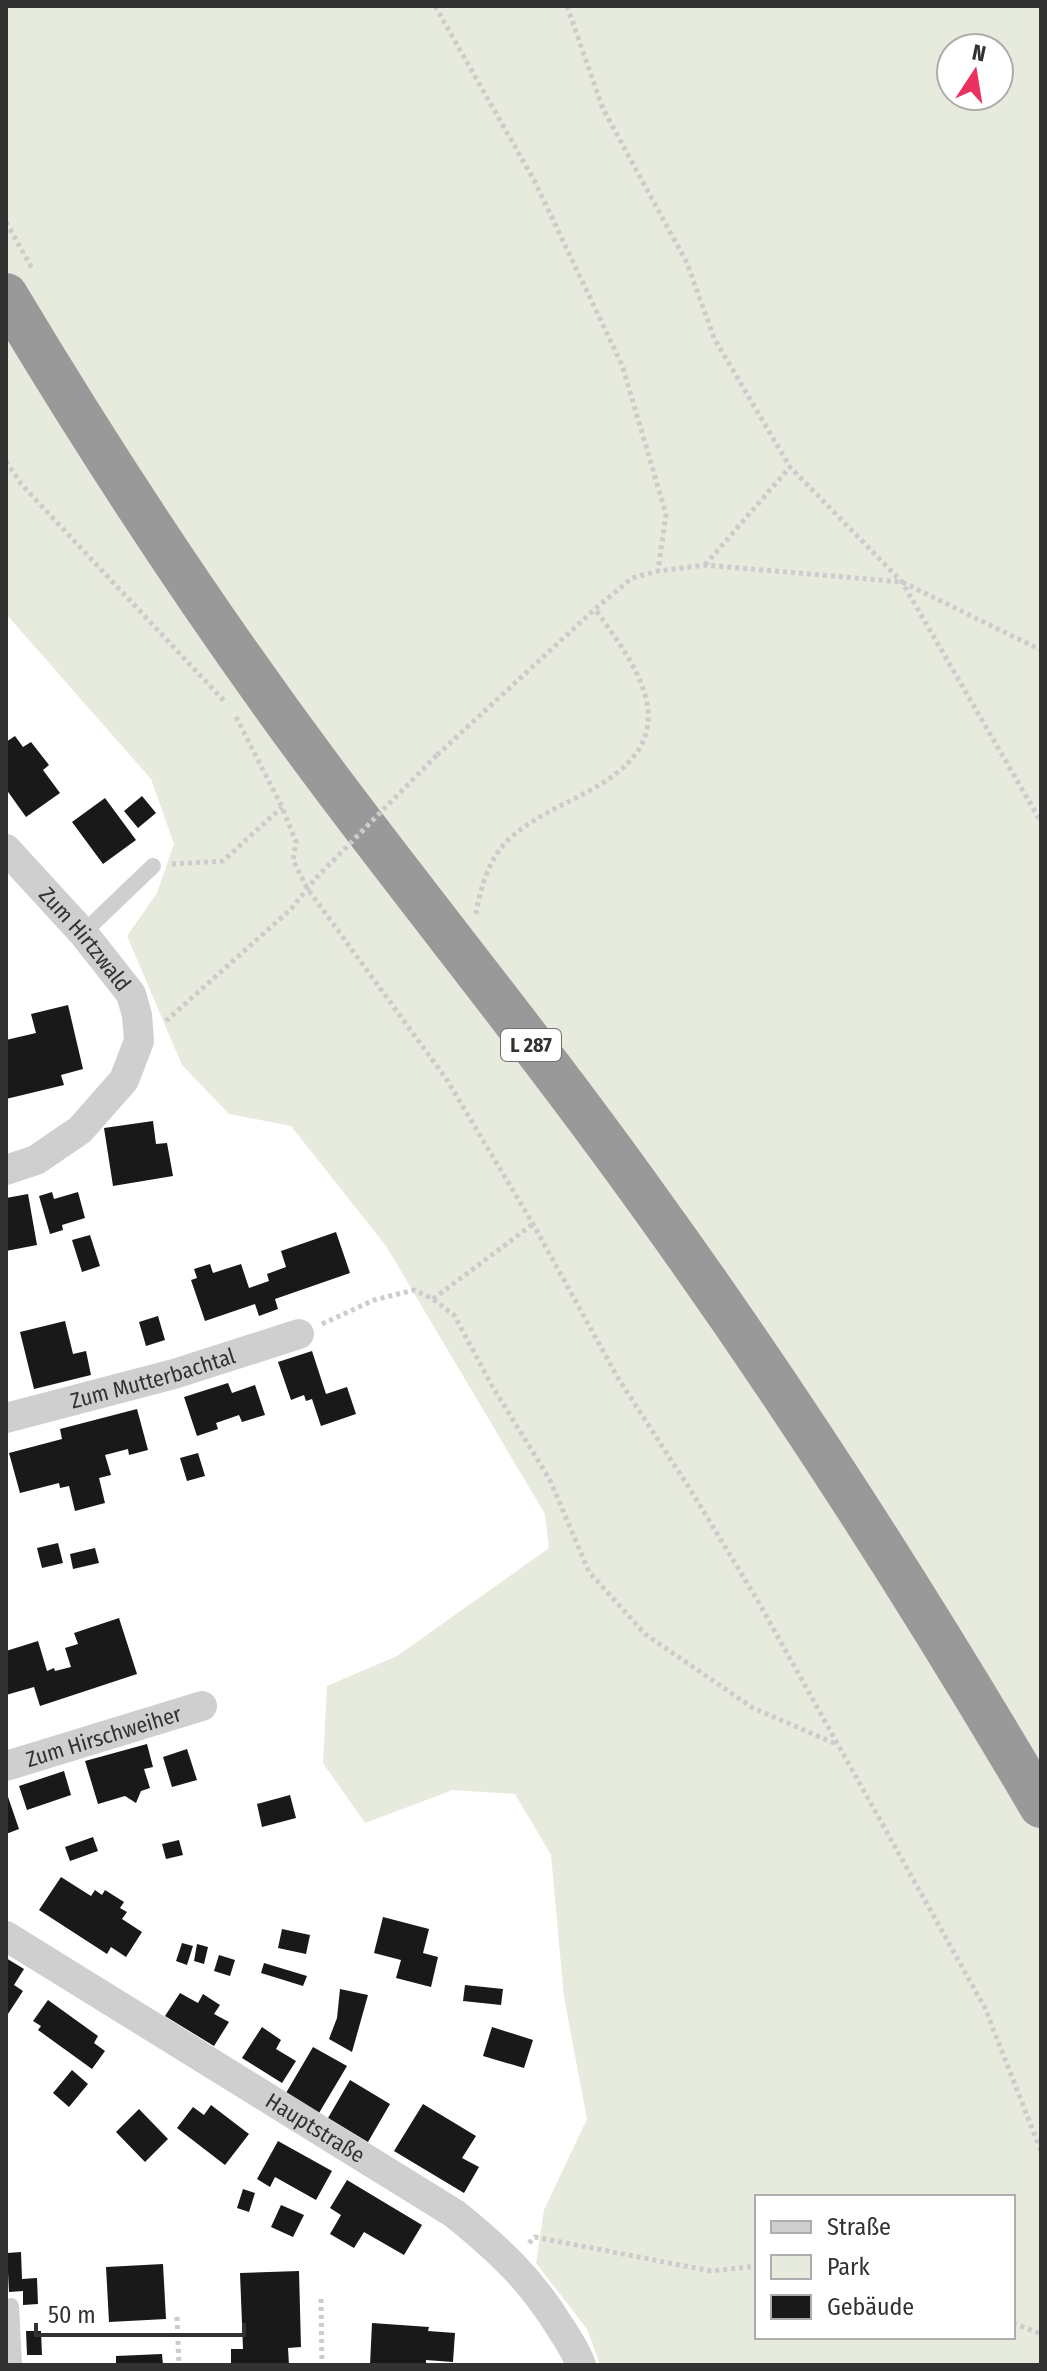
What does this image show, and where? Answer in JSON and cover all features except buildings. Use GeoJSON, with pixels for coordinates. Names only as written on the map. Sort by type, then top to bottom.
{"type":"FeatureCollection","features":[{"type":"Feature","properties":{"kind":"highway","name":"L 287"},"geometry":{"type":"LineString","coordinates":[[6,295],[150,529],[330,781],[644,1194],[802,1423],[947,1645],[1041,1806]]}},
{"type":"Feature","properties":{"kind":"street","name":"Zum Hirtzwald"},"geometry":{"type":"LineString","coordinates":[[6,849],[83,933],[131,994],[139,1041],[124,1080],[80,1130],[36,1160],[6,1170]]}},
{"type":"Feature","properties":{"kind":"street","name":"Zum Mutterbachtal"},"geometry":{"type":"LineString","coordinates":[[6,1418],[174,1374],[299,1334]]}},
{"type":"Feature","properties":{"kind":"street","name":"Zum Hirschweiher"},"geometry":{"type":"LineString","coordinates":[[6,1766],[202,1706]]}},
{"type":"Feature","properties":{"kind":"street","name":"Hauptstraße"},"geometry":{"type":"LineString","coordinates":[[6,1936],[455,2214],[511,2260],[547,2304],[581,2365]]}},
{"type":"Feature","properties":{"kind":"lane"},"geometry":{"type":"LineString","coordinates":[[83,933],[153,866]]}},
{"type":"Feature","properties":{"kind":"lane"},"geometry":{"type":"LineString","coordinates":[[11,2306],[14,2365]]}},
{"type":"Feature","properties":{"kind":"path"},"geometry":{"type":"LineString","coordinates":[[435,6],[534,180],[622,365],[666,514],[658,571]]}},
{"type":"Feature","properties":{"kind":"path"},"geometry":{"type":"LineString","coordinates":[[567,6],[603,109],[687,263],[714,338],[790,467],[902,582],[1041,822]]}},
{"type":"Feature","properties":{"kind":"path"},"geometry":{"type":"LineString","coordinates":[[6,461],[21,484],[233,711],[282,807],[296,842],[293,860],[307,888],[447,1080],[533,1224],[618,1378],[759,1603],[985,2008],[1041,2151]]}},
{"type":"Feature","properties":{"kind":"path"},"geometry":{"type":"LineString","coordinates":[[705,565],[790,467]]}},
{"type":"Feature","properties":{"kind":"path"},"geometry":{"type":"LineString","coordinates":[[139,1041],[175,1015],[291,909],[316,878],[437,755],[632,578],[705,565],[902,582],[1041,650]]}},
{"type":"Feature","properties":{"kind":"path"},"geometry":{"type":"LineString","coordinates":[[475,919],[488,869],[505,842],[541,816],[603,782],[634,757],[647,737],[649,722],[644,692],[627,654],[595,609]]}},
{"type":"Feature","properties":{"kind":"path"},"geometry":{"type":"LineString","coordinates":[[153,866],[223,861],[282,807]]}},
{"type":"Feature","properties":{"kind":"path"},"geometry":{"type":"LineString","coordinates":[[433,1299],[533,1224]]}},
{"type":"Feature","properties":{"kind":"path"},"geometry":{"type":"LineString","coordinates":[[299,1334],[374,1300],[414,1290],[433,1299],[454,1315],[491,1384],[550,1480],[589,1572],[645,1634],[753,1708],[836,1744]]}},
{"type":"Feature","properties":{"kind":"path"},"geometry":{"type":"LineString","coordinates":[[511,2260],[535,2237],[711,2271],[755,2266]]}},
{"type":"Feature","properties":{"kind":"path"},"geometry":{"type":"LineString","coordinates":[[321,2299],[322,2365]]}},
{"type":"Feature","properties":{"kind":"path"},"geometry":{"type":"LineString","coordinates":[[177,2317],[179,2365]]}},
{"type":"Feature","properties":{"kind":"path"},"geometry":{"type":"LineString","coordinates":[[1015,2324],[1041,2334]]}},
{"type":"Feature","properties":{"kind":"green space"},"geometry":{"type":"Polygon","coordinates":[[[6,6],[1041,6],[1041,2365],[600,2365],[587,2329],[536,2263],[544,2210],[587,2119],[564,1997],[551,1855],[515,1794],[453,1790],[365,1823],[323,1763],[327,1686],[397,1656],[549,1548],[545,1514],[386,1246],[291,1126],[229,1114],[182,1065],[127,936],[157,893],[174,844],[151,779],[6,614],[6,6]]]}}]}
